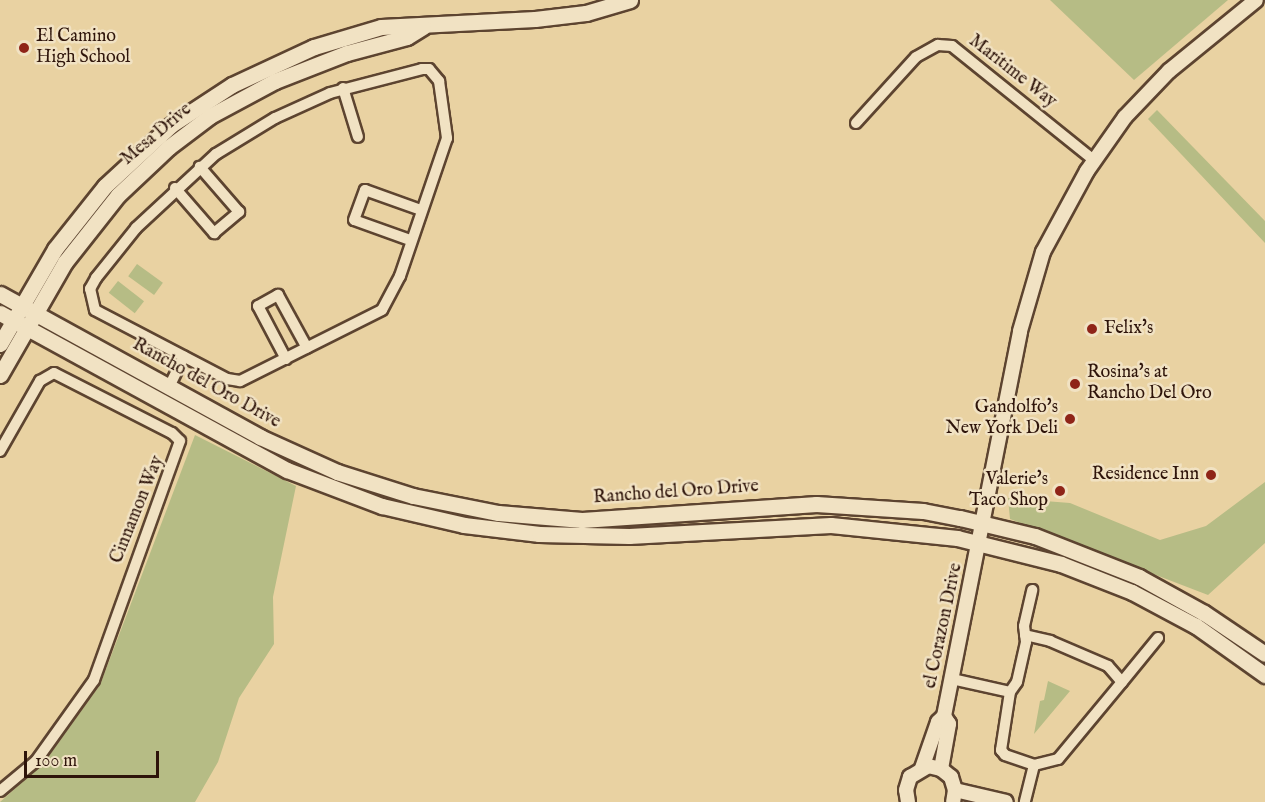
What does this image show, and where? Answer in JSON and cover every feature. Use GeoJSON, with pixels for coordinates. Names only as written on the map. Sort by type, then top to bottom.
{"type":"FeatureCollection","features":[{"type":"Feature","properties":{"kind":"main road","name":"Mesa Drive"},"geometry":{"type":"LineString","coordinates":[[0,344],[13,320],[28,309],[118,195],[169,147],[210,116],[310,66],[407,37],[423,27],[586,14],[630,0]]}},
{"type":"Feature","properties":{"kind":"main road","name":"Rancho del Oro Drive"},"geometry":{"type":"LineString","coordinates":[[0,294],[224,417],[338,472],[413,496],[498,513],[628,519],[769,505],[836,504],[923,511],[984,523],[1073,549],[1139,577],[1204,613],[1265,654]]}},
{"type":"Feature","properties":{"kind":"main road","name":"Mesa Drive"},"geometry":{"type":"LineString","coordinates":[[0,375],[13,320]]}},
{"type":"Feature","properties":{"kind":"main road","name":"Rancho del Oro Drive"},"geometry":{"type":"LineString","coordinates":[[13,320],[253,453],[330,488],[414,514],[472,526],[581,536],[850,525],[980,543],[1061,564],[1132,592],[1196,626],[1265,675]]}},
{"type":"Feature","properties":{"kind":"main road"},"geometry":{"type":"LineString","coordinates":[[128,383],[157,390],[170,387]]}},
{"type":"Feature","properties":{"kind":"main road"},"geometry":{"type":"LineString","coordinates":[[164,402],[172,398],[224,417]]}},
{"type":"Feature","properties":{"kind":"street","name":"el Corazon Drive"},"geometry":{"type":"LineString","coordinates":[[908,802],[907,783],[922,768],[938,722],[944,716],[1032,283],[1043,252],[1094,160],[1152,88],[1256,0]]}},
{"type":"Feature","properties":{"kind":"street","name":"Maritime Way"},"geometry":{"type":"LineString","coordinates":[[856,123],[916,57],[938,45],[952,46],[1094,160]]}},
{"type":"Feature","properties":{"kind":"street"},"geometry":{"type":"LineString","coordinates":[[422,69],[436,74],[447,138],[410,240],[400,276],[382,310],[240,381],[227,379],[105,318],[95,310],[90,289],[136,228],[175,188],[200,167],[275,118],[343,88],[422,69]]}},
{"type":"Feature","properties":{"kind":"street"},"geometry":{"type":"LineString","coordinates":[[343,88],[358,137]]}},
{"type":"Feature","properties":{"kind":"street"},"geometry":{"type":"LineString","coordinates":[[175,188],[214,233],[239,212],[200,167]]}},
{"type":"Feature","properties":{"kind":"street"},"geometry":{"type":"LineString","coordinates":[[410,240],[354,220],[365,190],[421,210]]}},
{"type":"Feature","properties":{"kind":"street"},"geometry":{"type":"LineString","coordinates":[[286,359],[258,306],[278,295],[307,348]]}},
{"type":"Feature","properties":{"kind":"street"},"geometry":{"type":"LineString","coordinates":[[170,387],[183,356]]}},
{"type":"Feature","properties":{"kind":"street","name":"Cinnamon Way"},"geometry":{"type":"LineString","coordinates":[[0,451],[40,381],[54,373],[172,432],[180,441],[94,680],[36,761],[0,791]]}},
{"type":"Feature","properties":{"kind":"street"},"geometry":{"type":"LineString","coordinates":[[1032,590],[1017,682],[1010,692],[1000,750],[1034,765],[1058,759],[1158,638]]}},
{"type":"Feature","properties":{"kind":"street"},"geometry":{"type":"LineString","coordinates":[[1025,635],[1050,641],[1108,666],[1122,682]]}},
{"type":"Feature","properties":{"kind":"street"},"geometry":{"type":"LineString","coordinates":[[952,679],[1010,692]]}},
{"type":"Feature","properties":{"kind":"street","name":"el Corazon Drive"},"geometry":{"type":"LineString","coordinates":[[941,769],[949,724],[944,716]]}},
{"type":"Feature","properties":{"kind":"street"},"geometry":{"type":"LineString","coordinates":[[1025,802],[1034,765]]}},
{"type":"Feature","properties":{"kind":"street"},"geometry":{"type":"LineString","coordinates":[[922,768],[941,769],[951,777],[954,796],[1006,802]]}},
{"type":"Feature","properties":{"kind":"green space"},"geometry":{"type":"Polygon","coordinates":[[[1050,0],[1228,0],[1134,80],[1050,0]]]}},
{"type":"Feature","properties":{"kind":"green space"},"geometry":{"type":"Polygon","coordinates":[[[1157,110],[1265,221],[1265,243],[1148,119],[1157,110]]]}},
{"type":"Feature","properties":{"kind":"green space"},"geometry":{"type":"Polygon","coordinates":[[[137,264],[163,283],[154,295],[128,276],[137,264]]]}},
{"type":"Feature","properties":{"kind":"green space"},"geometry":{"type":"Polygon","coordinates":[[[118,281],[144,301],[135,313],[109,293],[118,281]]]}},
{"type":"Feature","properties":{"kind":"green space"},"geometry":{"type":"Polygon","coordinates":[[[195,435],[296,486],[273,597],[274,644],[239,698],[218,762],[195,802],[0,802],[44,763],[100,685],[195,435]]]}},
{"type":"Feature","properties":{"kind":"green space"},"geometry":{"type":"Polygon","coordinates":[[[1265,482],[1265,543],[1208,595],[1010,519],[1008,498],[1070,503],[1160,540],[1206,526],[1265,482]]]}},
{"type":"Feature","properties":{"kind":"green space"},"geometry":{"type":"Polygon","coordinates":[[[1048,681],[1070,691],[1034,734],[1040,701],[1044,700],[1048,681]]]}},
{"type":"Feature","properties":{"kind":"place","name":"El Camino High School"},"geometry":{"type":"Point","coordinates":[24,48]}},
{"type":"Feature","properties":{"kind":"place","name":"Felix's"},"geometry":{"type":"Point","coordinates":[1092,329]}},
{"type":"Feature","properties":{"kind":"place","name":"Rosina's at Rancho Del Oro"},"geometry":{"type":"Point","coordinates":[1075,384]}},
{"type":"Feature","properties":{"kind":"place","name":"Gandolfo's New York Deli"},"geometry":{"type":"Point","coordinates":[1070,419]}},
{"type":"Feature","properties":{"kind":"place","name":"Residence Inn"},"geometry":{"type":"Point","coordinates":[1211,475]}},
{"type":"Feature","properties":{"kind":"place","name":"Valerie's Taco Shop"},"geometry":{"type":"Point","coordinates":[1060,491]}}]}
